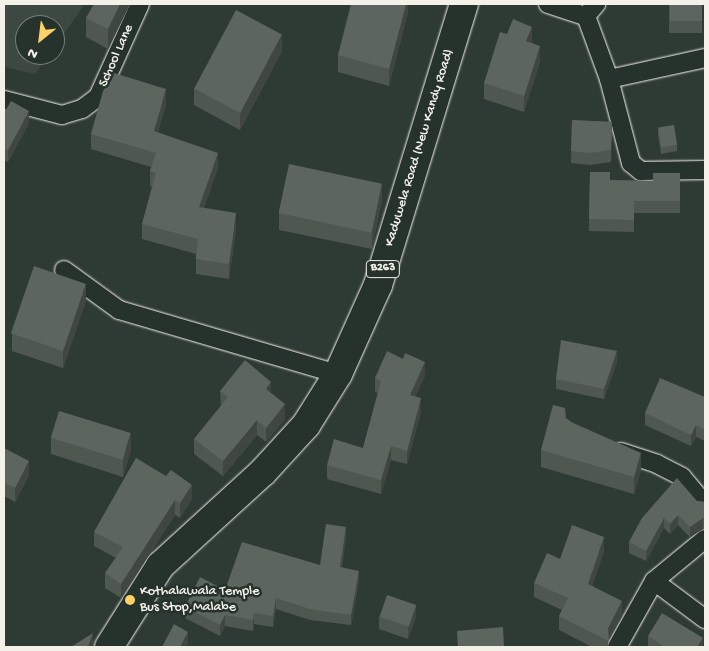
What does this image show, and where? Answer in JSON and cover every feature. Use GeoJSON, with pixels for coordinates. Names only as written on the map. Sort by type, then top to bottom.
{"type":"FeatureCollection","features":[{"type":"Feature","properties":{"kind":"main road","name":"Kaduwela Road (New Kandy Road)"},"geometry":{"type":"LineString","coordinates":[[109,647],[160,566],[263,472],[306,425],[338,374],[378,285],[464,4]]}},
{"type":"Feature","properties":{"kind":"street","name":"School Lane"},"geometry":{"type":"LineString","coordinates":[[4,100],[62,115],[82,109],[98,97],[140,4]]}},
{"type":"Feature","properties":{"kind":"street"},"geometry":{"type":"LineString","coordinates":[[548,4],[591,10],[631,164],[642,170],[705,170]]}},
{"type":"Feature","properties":{"kind":"street"},"geometry":{"type":"LineString","coordinates":[[609,80],[705,58]]}},
{"type":"Feature","properties":{"kind":"street"},"geometry":{"type":"LineString","coordinates":[[64,270],[119,310],[338,374]]}},
{"type":"Feature","properties":{"kind":"street"},"geometry":{"type":"LineString","coordinates":[[608,445],[625,455],[657,464],[682,478],[705,504]]}},
{"type":"Feature","properties":{"kind":"street"},"geometry":{"type":"LineString","coordinates":[[617,647],[654,581],[705,539]]}},
{"type":"Feature","properties":{"kind":"street"},"geometry":{"type":"LineString","coordinates":[[654,581],[705,619]]}},
{"type":"Feature","properties":{"kind":"shaded area"},"geometry":{"type":"Polygon","coordinates":[[[4,4],[85,4],[65,32],[65,15],[15,15],[15,65],[41,65],[35,74],[4,67],[4,4]]]}},
{"type":"Feature","properties":{"kind":"building"},"geometry":{"type":"Polygon","coordinates":[[[94,4],[120,4],[108,29],[86,18],[94,4]]]}},
{"type":"Feature","properties":{"kind":"building"},"geometry":{"type":"Polygon","coordinates":[[[351,4],[406,4],[389,69],[338,55],[351,4]]]}},
{"type":"Feature","properties":{"kind":"building"},"geometry":{"type":"Polygon","coordinates":[[[670,4],[702,4],[702,21],[670,21],[670,4]]]}},
{"type":"Feature","properties":{"kind":"building"},"geometry":{"type":"Polygon","coordinates":[[[236,10],[282,34],[240,113],[194,89],[236,10]]]}},
{"type":"Feature","properties":{"kind":"building"},"geometry":{"type":"Polygon","coordinates":[[[513,19],[532,27],[526,41],[540,46],[524,96],[484,83],[500,32],[507,34],[513,19]]]}},
{"type":"Feature","properties":{"kind":"building"},"geometry":{"type":"Polygon","coordinates":[[[114,73],[166,89],[154,131],[218,153],[199,207],[236,213],[229,264],[196,259],[198,239],[142,224],[156,173],[150,171],[156,153],[91,134],[103,91],[114,73]]]}},
{"type":"Feature","properties":{"kind":"building"},"geometry":{"type":"Polygon","coordinates":[[[11,101],[29,111],[8,150],[4,148],[4,113],[11,101]]]}},
{"type":"Feature","properties":{"kind":"building"},"geometry":{"type":"Polygon","coordinates":[[[572,120],[612,122],[611,150],[590,153],[571,151],[572,120]]]}},
{"type":"Feature","properties":{"kind":"building"},"geometry":{"type":"Polygon","coordinates":[[[674,125],[677,145],[661,147],[658,128],[674,125]]]}},
{"type":"Feature","properties":{"kind":"building"},"geometry":{"type":"Polygon","coordinates":[[[289,164],[382,184],[372,233],[279,213],[289,164]]]}},
{"type":"Feature","properties":{"kind":"building"},"geometry":{"type":"Polygon","coordinates":[[[590,172],[610,172],[610,180],[653,181],[653,173],[680,173],[680,201],[634,201],[634,220],[589,219],[590,172]]]}},
{"type":"Feature","properties":{"kind":"building"},"geometry":{"type":"Polygon","coordinates":[[[34,266],[86,284],[63,351],[11,333],[34,266]]]}},
{"type":"Feature","properties":{"kind":"building"},"geometry":{"type":"Polygon","coordinates":[[[561,340],[617,351],[604,389],[556,379],[561,340]]]}},
{"type":"Feature","properties":{"kind":"building"},"geometry":{"type":"Polygon","coordinates":[[[387,351],[403,359],[405,353],[425,362],[410,395],[421,398],[407,451],[391,446],[381,480],[327,465],[334,439],[363,448],[381,381],[375,378],[387,351]]]}},
{"type":"Feature","properties":{"kind":"building"},"geometry":{"type":"Polygon","coordinates":[[[245,360],[271,382],[266,389],[285,404],[266,428],[257,420],[223,461],[194,439],[228,397],[220,391],[245,360]]]}},
{"type":"Feature","properties":{"kind":"building"},"geometry":{"type":"Polygon","coordinates":[[[660,378],[705,397],[705,430],[696,425],[691,435],[645,413],[660,378]]]}},
{"type":"Feature","properties":{"kind":"building"},"geometry":{"type":"Polygon","coordinates":[[[553,405],[565,408],[566,418],[571,422],[641,453],[634,477],[541,450],[553,405]]]}},
{"type":"Feature","properties":{"kind":"building"},"geometry":{"type":"Polygon","coordinates":[[[59,411],[131,433],[123,460],[51,438],[59,411]]]}},
{"type":"Feature","properties":{"kind":"building"},"geometry":{"type":"Polygon","coordinates":[[[4,448],[29,461],[15,488],[4,482],[4,448]]]}},
{"type":"Feature","properties":{"kind":"building"},"geometry":{"type":"Polygon","coordinates":[[[136,458],[166,476],[171,470],[192,485],[180,503],[175,500],[121,584],[105,573],[123,547],[94,532],[136,458]]]}},
{"type":"Feature","properties":{"kind":"building"},"geometry":{"type":"Polygon","coordinates":[[[677,478],[697,501],[705,502],[705,519],[703,518],[690,527],[678,515],[670,524],[664,518],[646,551],[629,542],[642,518],[677,478]]]}},
{"type":"Feature","properties":{"kind":"building"},"geometry":{"type":"Polygon","coordinates":[[[326,524],[346,527],[340,567],[359,571],[351,615],[310,609],[276,598],[273,616],[254,613],[253,620],[225,615],[220,625],[185,607],[200,577],[225,590],[242,542],[320,565],[326,524]]]}},
{"type":"Feature","properties":{"kind":"building"},"geometry":{"type":"Polygon","coordinates":[[[572,525],[604,537],[588,584],[622,601],[608,628],[609,641],[559,616],[568,598],[534,583],[547,553],[560,559],[572,525]]]}},
{"type":"Feature","properties":{"kind":"building"},"geometry":{"type":"Polygon","coordinates":[[[387,595],[416,605],[409,627],[380,617],[387,595]]]}},
{"type":"Feature","properties":{"kind":"building"},"geometry":{"type":"Polygon","coordinates":[[[662,613],[703,638],[697,647],[665,647],[648,636],[662,613]]]}},
{"type":"Feature","properties":{"kind":"building"},"geometry":{"type":"Polygon","coordinates":[[[174,624],[188,632],[180,647],[162,647],[174,624]]]}},
{"type":"Feature","properties":{"kind":"building"},"geometry":{"type":"Polygon","coordinates":[[[503,627],[504,647],[458,647],[457,631],[503,627]]]}},
{"type":"Feature","properties":{"kind":"building"},"geometry":{"type":"Polygon","coordinates":[[[93,633],[88,647],[71,647],[93,633]]]}},
{"type":"Feature","properties":{"kind":"place","name":"Kothalawala Temple Bus Stop,Malabe"},"geometry":{"type":"Point","coordinates":[130,600]}}]}
